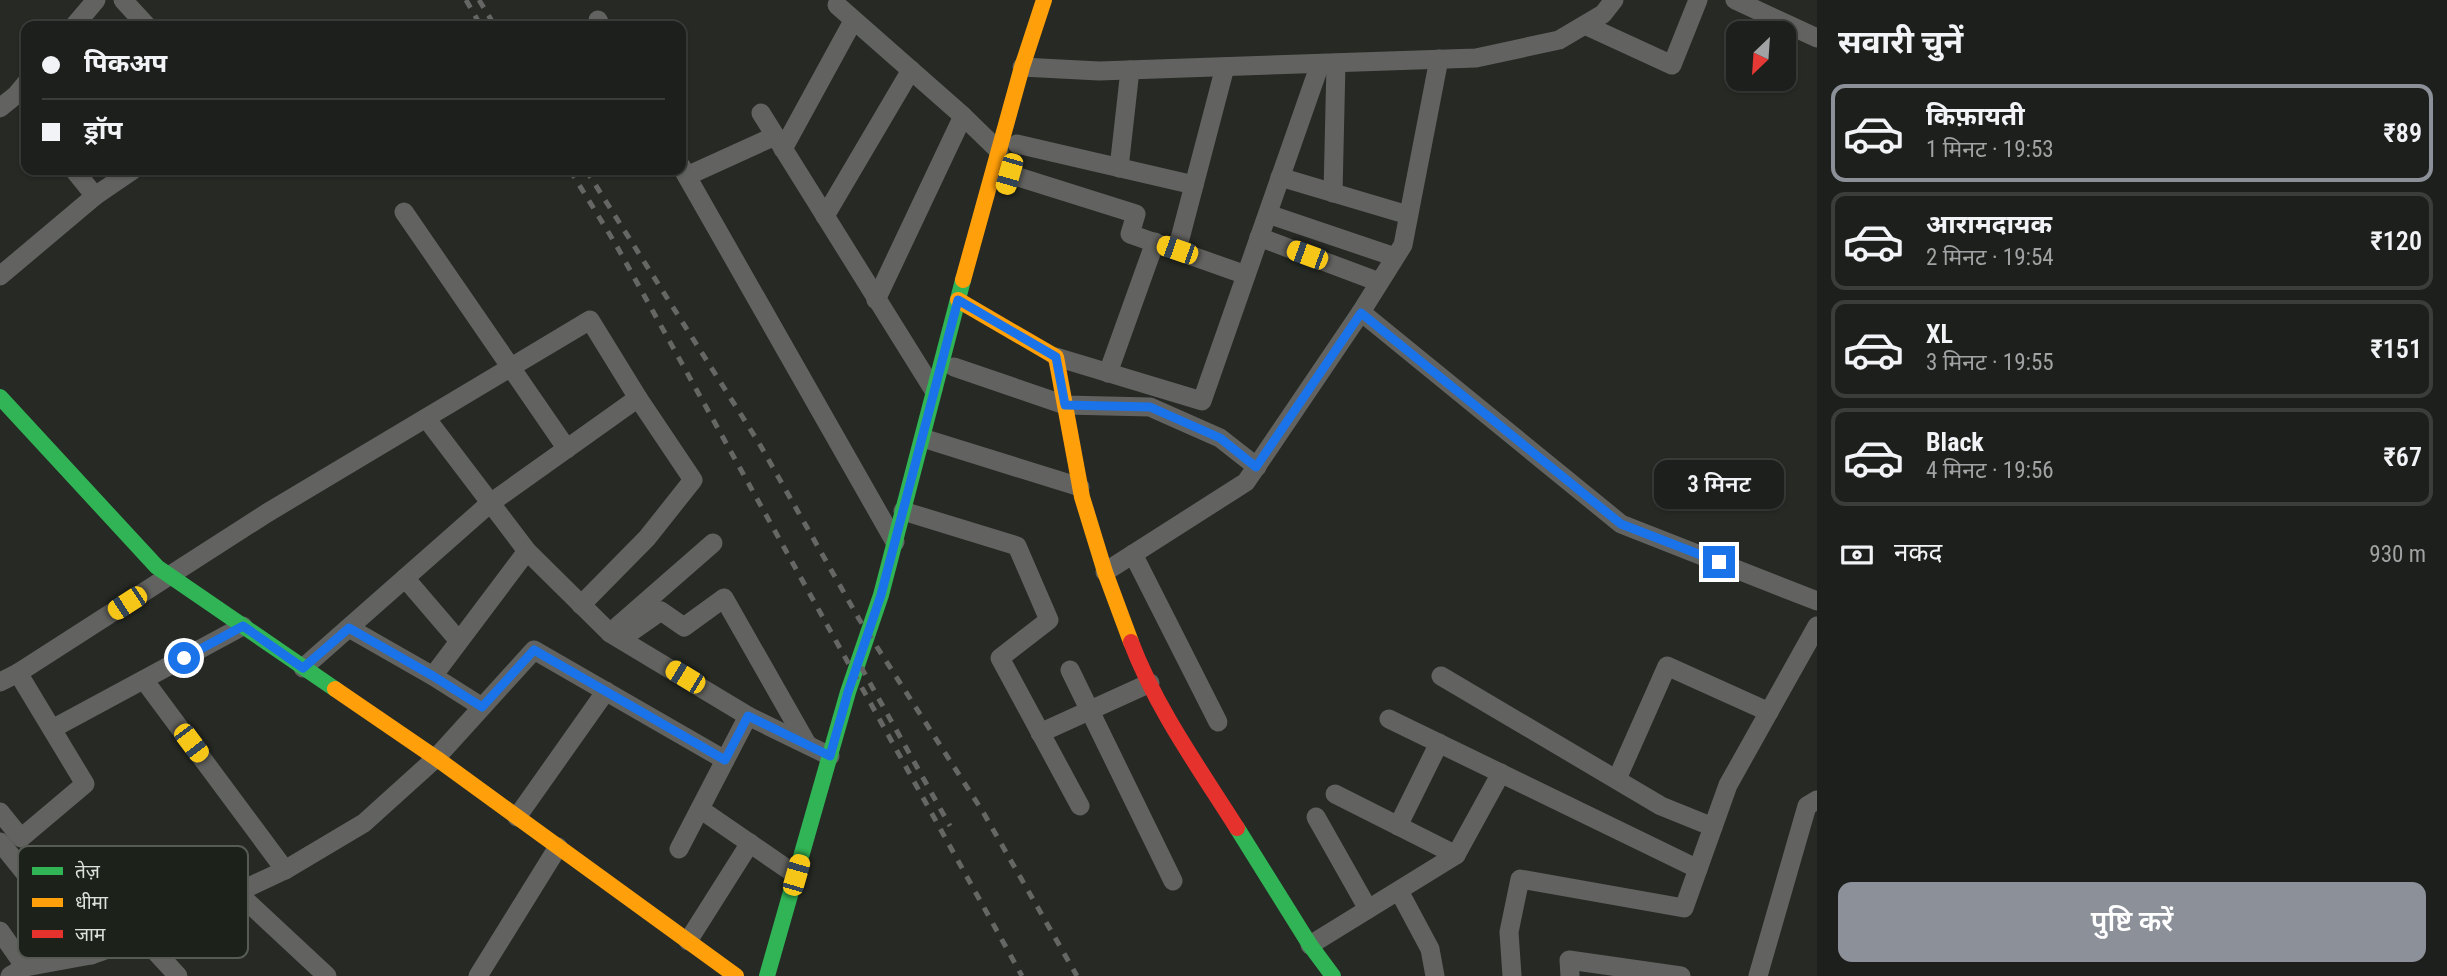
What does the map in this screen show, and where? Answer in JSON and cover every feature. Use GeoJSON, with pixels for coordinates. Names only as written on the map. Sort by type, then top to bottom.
{"type":"FeatureCollection","features":[{"type":"Feature","properties":{"kind":"street"},"geometry":{"type":"LineString","coordinates":[[78,21],[96,0]]}},
{"type":"Feature","properties":{"kind":"street"},"geometry":{"type":"LineString","coordinates":[[123,0],[143,21]]}},
{"type":"Feature","properties":{"kind":"street"},"geometry":{"type":"LineString","coordinates":[[904,507],[954,367],[964,303],[1035,68],[1044,0]]}},
{"type":"Feature","properties":{"kind":"street"},"geometry":{"type":"LineString","coordinates":[[1054,23],[1061,0]]}},
{"type":"Feature","properties":{"kind":"street"},"geometry":{"type":"LineString","coordinates":[[1035,68],[1099,71],[1476,58],[1559,40],[1603,14],[1614,0]]}},
{"type":"Feature","properties":{"kind":"street"},"geometry":{"type":"LineString","coordinates":[[1585,25],[1672,65],[1698,0]]}},
{"type":"Feature","properties":{"kind":"street"},"geometry":{"type":"LineString","coordinates":[[1735,0],[1817,38]]}},
{"type":"Feature","properties":{"kind":"street"},"geometry":{"type":"LineString","coordinates":[[837,5],[963,116],[1013,143],[1194,185]]}},
{"type":"Feature","properties":{"kind":"street"},"geometry":{"type":"LineString","coordinates":[[686,170],[779,142],[853,21]]}},
{"type":"Feature","properties":{"kind":"street"},"geometry":{"type":"LineString","coordinates":[[1105,572],[1247,482],[1361,313],[1402,245],[1439,60]]}},
{"type":"Feature","properties":{"kind":"street"},"geometry":{"type":"LineString","coordinates":[[964,303],[1056,357],[1202,401],[1280,177],[1328,63]]}},
{"type":"Feature","properties":{"kind":"street"},"geometry":{"type":"LineString","coordinates":[[1328,63],[1333,193]]}},
{"type":"Feature","properties":{"kind":"street"},"geometry":{"type":"LineString","coordinates":[[1177,250],[1225,67]]}},
{"type":"Feature","properties":{"kind":"street"},"geometry":{"type":"LineString","coordinates":[[825,216],[911,70]]}},
{"type":"Feature","properties":{"kind":"street"},"geometry":{"type":"LineString","coordinates":[[1119,168],[1130,70]]}},
{"type":"Feature","properties":{"kind":"street"},"geometry":{"type":"LineString","coordinates":[[0,108],[21,97]]}},
{"type":"Feature","properties":{"kind":"street"},"geometry":{"type":"LineString","coordinates":[[761,113],[933,389]]}},
{"type":"Feature","properties":{"kind":"street"},"geometry":{"type":"LineString","coordinates":[[876,300],[963,116]]}},
{"type":"Feature","properties":{"kind":"street"},"geometry":{"type":"LineString","coordinates":[[767,976],[848,692],[881,595],[933,389],[1009,174],[1013,143]]}},
{"type":"Feature","properties":{"kind":"street"},"geometry":{"type":"LineString","coordinates":[[1009,174],[1136,214],[1130,234],[1246,275]]}},
{"type":"Feature","properties":{"kind":"street"},"geometry":{"type":"LineString","coordinates":[[78,175],[95,196]]}},
{"type":"Feature","properties":{"kind":"street"},"geometry":{"type":"LineString","coordinates":[[0,276],[95,196],[126,175]]}},
{"type":"Feature","properties":{"kind":"street"},"geometry":{"type":"LineString","coordinates":[[686,175],[895,542]]}},
{"type":"Feature","properties":{"kind":"street"},"geometry":{"type":"LineString","coordinates":[[1280,177],[1408,215]]}},
{"type":"Feature","properties":{"kind":"street"},"geometry":{"type":"LineString","coordinates":[[404,212],[567,449]]}},
{"type":"Feature","properties":{"kind":"street"},"geometry":{"type":"LineString","coordinates":[[1268,214],[1395,257]]}},
{"type":"Feature","properties":{"kind":"street"},"geometry":{"type":"LineString","coordinates":[[1259,237],[1379,282]]}},
{"type":"Feature","properties":{"kind":"street"},"geometry":{"type":"LineString","coordinates":[[1108,373],[1156,242]]}},
{"type":"Feature","properties":{"kind":"street"},"geometry":{"type":"LineString","coordinates":[[1361,313],[1621,524],[1817,601]]}},
{"type":"Feature","properties":{"kind":"street"},"geometry":{"type":"LineString","coordinates":[[0,812],[22,838],[85,783],[52,729],[7,674],[267,513],[590,320],[693,480],[648,538],[581,605]]}},
{"type":"Feature","properties":{"kind":"street"},"geometry":{"type":"LineString","coordinates":[[1056,357],[1080,487],[1105,572],[1140,665],[1179,736],[1310,945],[1333,976]]}},
{"type":"Feature","properties":{"kind":"street"},"geometry":{"type":"LineString","coordinates":[[954,367],[1065,405],[1150,407],[1220,438],[1256,467]]}},
{"type":"Feature","properties":{"kind":"street"},"geometry":{"type":"LineString","coordinates":[[0,397],[7,417],[157,567],[436,758],[736,976]]}},
{"type":"Feature","properties":{"kind":"street"},"geometry":{"type":"LineString","coordinates":[[303,668],[489,504],[638,398]]}},
{"type":"Feature","properties":{"kind":"street"},"geometry":{"type":"LineString","coordinates":[[426,418],[527,551],[616,636],[748,716],[830,756]]}},
{"type":"Feature","properties":{"kind":"street"},"geometry":{"type":"LineString","coordinates":[[929,440],[1080,487]]}},
{"type":"Feature","properties":{"kind":"street"},"geometry":{"type":"LineString","coordinates":[[904,507],[1017,546],[1049,620],[1000,658],[1080,806]]}},
{"type":"Feature","properties":{"kind":"street"},"geometry":{"type":"LineString","coordinates":[[616,636],[713,543]]}},
{"type":"Feature","properties":{"kind":"street"},"geometry":{"type":"LineString","coordinates":[[433,676],[527,551]]}},
{"type":"Feature","properties":{"kind":"street"},"geometry":{"type":"LineString","coordinates":[[1133,554],[1218,722]]}},
{"type":"Feature","properties":{"kind":"street"},"geometry":{"type":"LineString","coordinates":[[405,578],[459,641]]}},
{"type":"Feature","properties":{"kind":"street"},"geometry":{"type":"LineString","coordinates":[[616,636],[661,611],[684,627],[724,598],[807,744]]}},
{"type":"Feature","properties":{"kind":"street"},"geometry":{"type":"LineString","coordinates":[[52,729],[243,626]]}},
{"type":"Feature","properties":{"kind":"street"},"geometry":{"type":"LineString","coordinates":[[1512,976],[1509,932],[1520,879],[1684,908],[1728,785],[1817,626]]}},
{"type":"Feature","properties":{"kind":"street"},"geometry":{"type":"LineString","coordinates":[[349,628],[482,707]]}},
{"type":"Feature","properties":{"kind":"street"},"geometry":{"type":"LineString","coordinates":[[248,888],[285,870],[364,823],[436,758],[534,650],[725,760]]}},
{"type":"Feature","properties":{"kind":"street"},"geometry":{"type":"LineString","coordinates":[[1617,779],[1667,666],[1769,712]]}},
{"type":"Feature","properties":{"kind":"street"},"geometry":{"type":"LineString","coordinates":[[1070,670],[1172,881]]}},
{"type":"Feature","properties":{"kind":"street"},"geometry":{"type":"LineString","coordinates":[[1441,676],[1661,806],[1713,827]]}},
{"type":"Feature","properties":{"kind":"street"},"geometry":{"type":"LineString","coordinates":[[144,680],[285,870]]}},
{"type":"Feature","properties":{"kind":"street"},"geometry":{"type":"LineString","coordinates":[[1040,733],[1150,683]]}},
{"type":"Feature","properties":{"kind":"street"},"geometry":{"type":"LineString","coordinates":[[517,817],[606,691]]}},
{"type":"Feature","properties":{"kind":"street"},"geometry":{"type":"LineString","coordinates":[[679,849],[748,716]]}},
{"type":"Feature","properties":{"kind":"street"},"geometry":{"type":"LineString","coordinates":[[1389,719],[1698,869]]}},
{"type":"Feature","properties":{"kind":"street"},"geometry":{"type":"LineString","coordinates":[[1398,826],[1439,743]]}},
{"type":"Feature","properties":{"kind":"street"},"geometry":{"type":"LineString","coordinates":[[1310,945],[1456,855],[1501,774]]}},
{"type":"Feature","properties":{"kind":"street"},"geometry":{"type":"LineString","coordinates":[[1335,794],[1456,855]]}},
{"type":"Feature","properties":{"kind":"street"},"geometry":{"type":"LineString","coordinates":[[1758,976],[1808,806],[1817,800]]}},
{"type":"Feature","properties":{"kind":"street"},"geometry":{"type":"LineString","coordinates":[[700,809],[796,875]]}},
{"type":"Feature","properties":{"kind":"street"},"geometry":{"type":"LineString","coordinates":[[1316,817],[1368,909]]}},
{"type":"Feature","properties":{"kind":"street"},"geometry":{"type":"LineString","coordinates":[[0,842],[18,864]]}},
{"type":"Feature","properties":{"kind":"street"},"geometry":{"type":"LineString","coordinates":[[688,941],[750,843]]}},
{"type":"Feature","properties":{"kind":"street"},"geometry":{"type":"LineString","coordinates":[[478,976],[558,847]]}},
{"type":"Feature","properties":{"kind":"street"},"geometry":{"type":"LineString","coordinates":[[1399,891],[1430,949],[1435,976]]}},
{"type":"Feature","properties":{"kind":"street"},"geometry":{"type":"LineString","coordinates":[[248,902],[327,976]]}},
{"type":"Feature","properties":{"kind":"street"},"geometry":{"type":"LineString","coordinates":[[0,931],[18,972],[75,958]]}},
{"type":"Feature","properties":{"kind":"street"},"geometry":{"type":"LineString","coordinates":[[161,958],[178,976]]}},
{"type":"Feature","properties":{"kind":"street"},"geometry":{"type":"LineString","coordinates":[[1570,976],[1569,960],[1681,976]]}},
{"type":"Feature","properties":{"kind":"street"},"geometry":{"type":"LineString","coordinates":[[48,963],[65,976]]}},
{"type":"Feature","properties":{"kind":"railway"},"geometry":{"type":"LineString","coordinates":[[466,0],[478,21]]}},
{"type":"Feature","properties":{"kind":"railway"},"geometry":{"type":"LineString","coordinates":[[479,0],[492,21]]}},
{"type":"Feature","properties":{"kind":"railway"},"geometry":{"type":"LineString","coordinates":[[573,175],[615,243],[1022,976]]}},
{"type":"Feature","properties":{"kind":"railway"},"geometry":{"type":"LineString","coordinates":[[589,175],[759,443],[859,619],[983,812],[1077,976]]}},
{"type":"Feature","properties":{"kind":"railway"},"geometry":{"type":"LineString","coordinates":[[861,667],[950,826]]}},
{"type":"Feature","properties":{"kind":"traffic: fast"},"geometry":{"type":"LineString","coordinates":[[767,976],[848,692],[881,595],[963,280]]}},
{"type":"Feature","properties":{"kind":"traffic: fast"},"geometry":{"type":"LineString","coordinates":[[0,397],[157,567],[335,689]]}},
{"type":"Feature","properties":{"kind":"traffic: fast"},"geometry":{"type":"LineString","coordinates":[[1237,828],[1310,945],[1333,976]]}},
{"type":"Feature","properties":{"kind":"traffic: slow"},"geometry":{"type":"LineString","coordinates":[[963,280],[1022,67],[1044,0]]}},
{"type":"Feature","properties":{"kind":"traffic: slow"},"geometry":{"type":"LineString","coordinates":[[958,300],[1056,357],[1082,497],[1105,572],[1131,642]]}},
{"type":"Feature","properties":{"kind":"traffic: slow"},"geometry":{"type":"LineString","coordinates":[[335,689],[436,758],[736,976]]}},
{"type":"Feature","properties":{"kind":"traffic: jam"},"geometry":{"type":"LineString","coordinates":[[1131,642],[1166,714],[1237,828]]}},
{"type":"Feature","properties":{"kind":"route"},"geometry":{"type":"LineString","coordinates":[[184,658],[243,626],[303,668],[349,628],[482,707],[534,650],[725,760],[748,716],[830,756],[848,692],[881,595],[958,300],[1056,357],[1065,405],[1150,407],[1220,438],[1256,467],[1361,313],[1621,524],[1719,562]]}}]}
